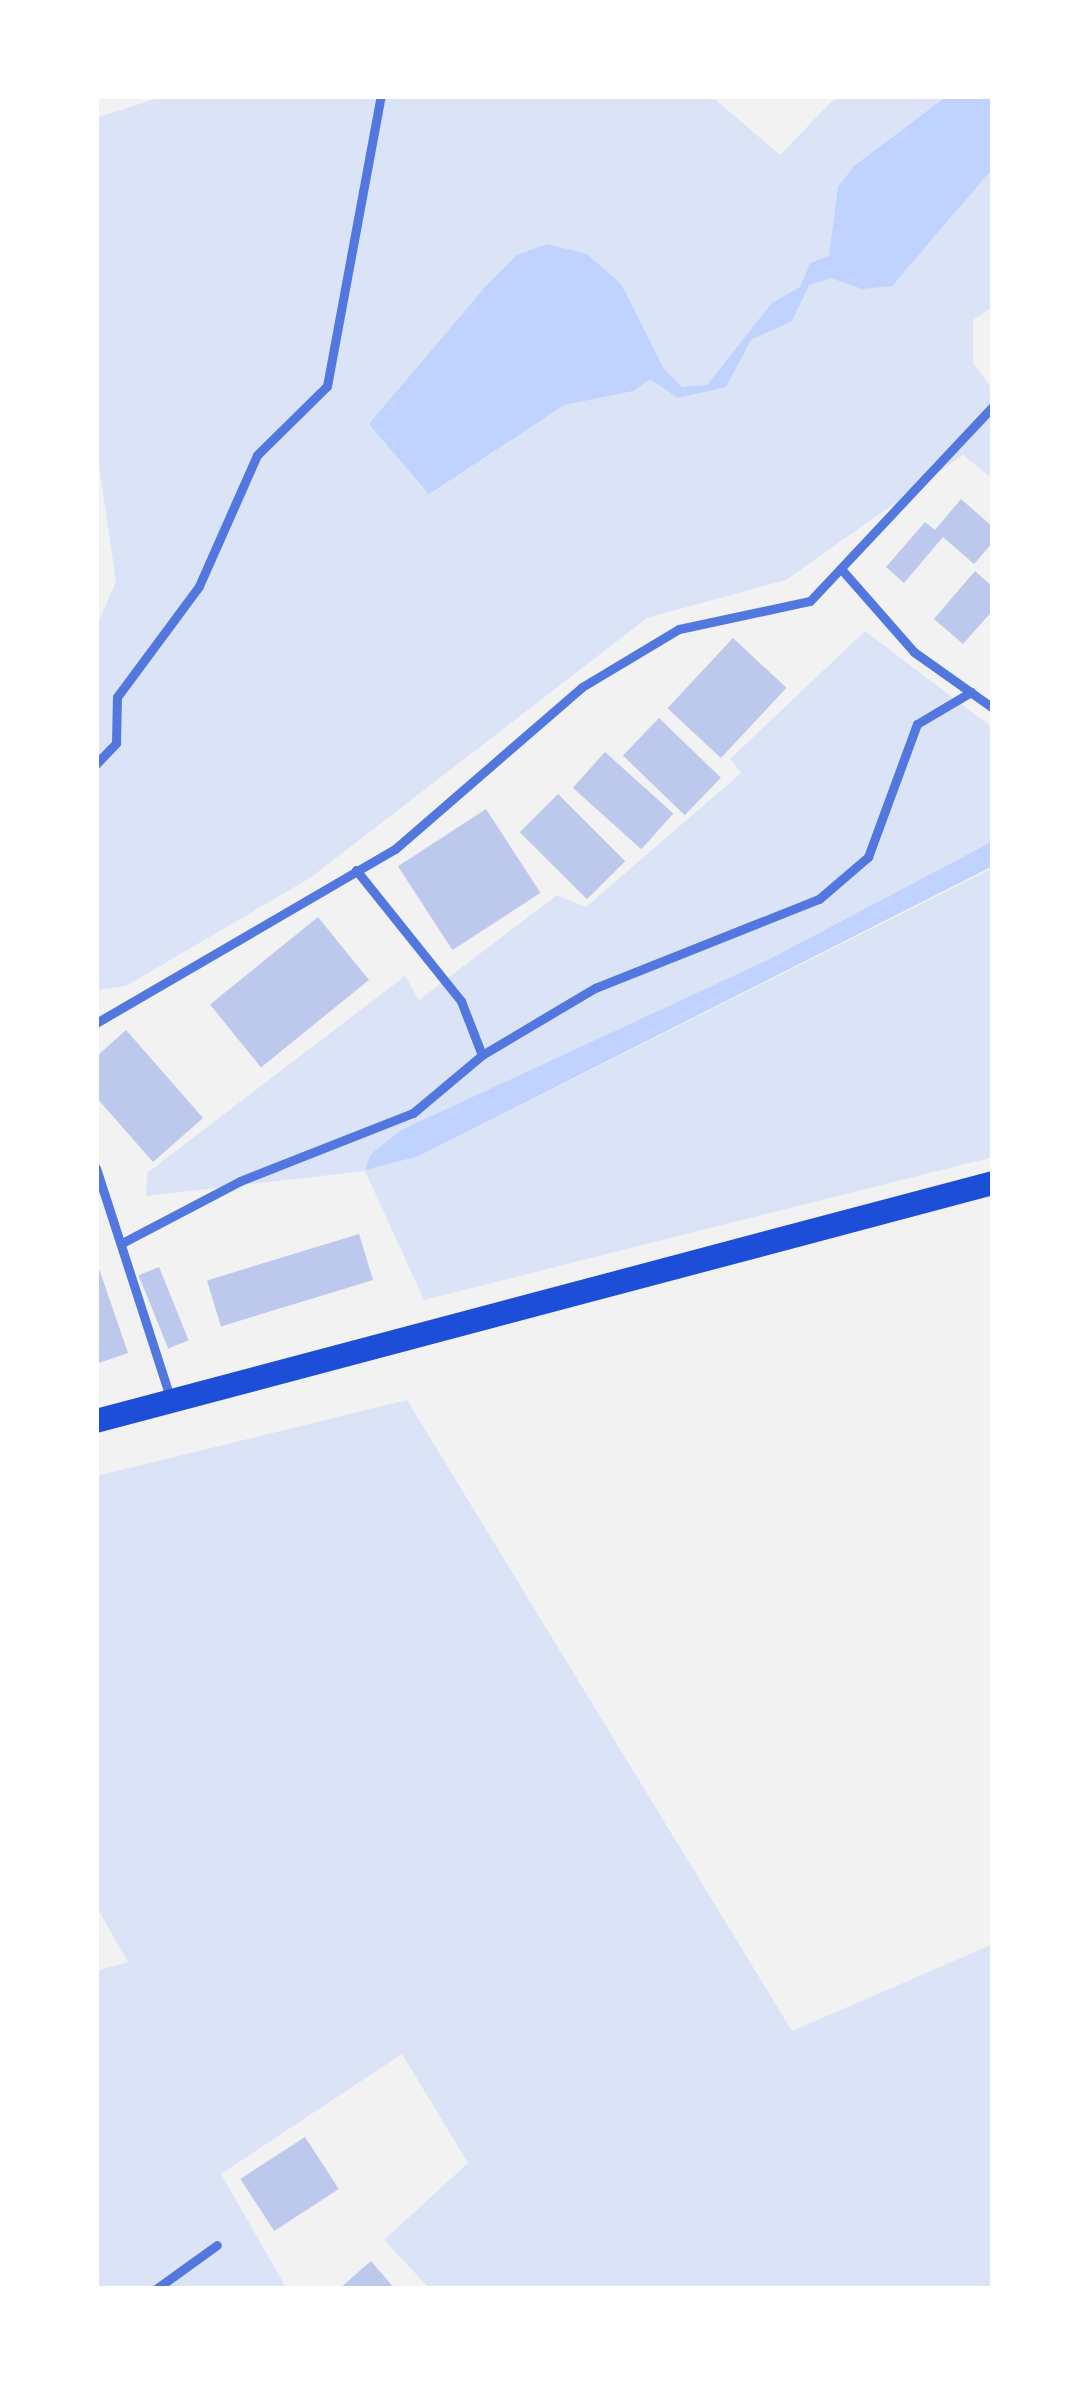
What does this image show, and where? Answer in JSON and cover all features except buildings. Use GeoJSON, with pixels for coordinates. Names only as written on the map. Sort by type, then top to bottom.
{"type":"FeatureCollection","features":[{"type":"Feature","properties":{"kind":"main road"},"geometry":{"type":"LineString","coordinates":[[96,1421],[993,1183]]}},
{"type":"Feature","properties":{"kind":"lane"},"geometry":{"type":"LineString","coordinates":[[96,764],[116,743],[117,697],[199,586],[257,455],[327,386],[381,96]]}},
{"type":"Feature","properties":{"kind":"lane"},"geometry":{"type":"LineString","coordinates":[[96,1023],[356,870],[489,775],[582,687],[679,629],[810,601],[993,406]]}},
{"type":"Feature","properties":{"kind":"lane"},"geometry":{"type":"LineString","coordinates":[[842,570],[914,652],[993,708]]}},
{"type":"Feature","properties":{"kind":"lane"},"geometry":{"type":"LineString","coordinates":[[122,1243],[240,1181],[413,1112],[482,1055],[596,988],[818,899],[868,857],[917,724],[970,692]]}},
{"type":"Feature","properties":{"kind":"lane"},"geometry":{"type":"LineString","coordinates":[[356,870],[460,1001],[482,1055]]}},
{"type":"Feature","properties":{"kind":"lane"},"geometry":{"type":"LineString","coordinates":[[96,1168],[171,1401]]}},
{"type":"Feature","properties":{"kind":"lane"},"geometry":{"type":"LineString","coordinates":[[156,2289],[217,2245]]}},
{"type":"Feature","properties":{"kind":"shaded area"},"geometry":{"type":"Polygon","coordinates":[[[164,96],[711,96],[780,155],[837,96],[993,96],[993,307],[973,320],[973,363],[993,390],[993,479],[963,455],[786,580],[647,618],[310,878],[126,986],[96,990],[96,626],[116,582],[96,444],[96,118],[164,96]]]}},
{"type":"Feature","properties":{"kind":"shaded area"},"geometry":{"type":"Polygon","coordinates":[[[865,631],[993,728],[993,841],[769,960],[401,1130],[371,1154],[419,1156],[993,868],[993,1157],[424,1300],[365,1171],[146,1196],[147,1173],[405,976],[419,1000],[557,895],[586,907],[741,773],[730,759],[865,631]]]}},
{"type":"Feature","properties":{"kind":"shaded area"},"geometry":{"type":"Polygon","coordinates":[[[407,1400],[792,2031],[993,1944],[993,2289],[430,2289],[384,2240],[468,2163],[402,2054],[221,2174],[287,2289],[96,2289],[96,1971],[128,1962],[96,1906],[96,1476],[407,1400]]]}},
{"type":"Feature","properties":{"kind":"water"},"geometry":{"type":"Polygon","coordinates":[[[947,96],[993,96],[993,168],[892,286],[862,289],[831,278],[809,285],[792,321],[751,340],[726,387],[678,398],[650,379],[633,391],[564,405],[429,494],[369,424],[486,286],[517,255],[547,244],[587,254],[622,285],[664,369],[682,387],[707,385],[772,303],[800,287],[810,263],[829,256],[838,187],[854,166],[947,96]]]}},
{"type":"Feature","properties":{"kind":"water"},"geometry":{"type":"Polygon","coordinates":[[[993,841],[993,866],[419,1156],[365,1170],[371,1154],[401,1130],[768,960],[993,841]]]}}]}
